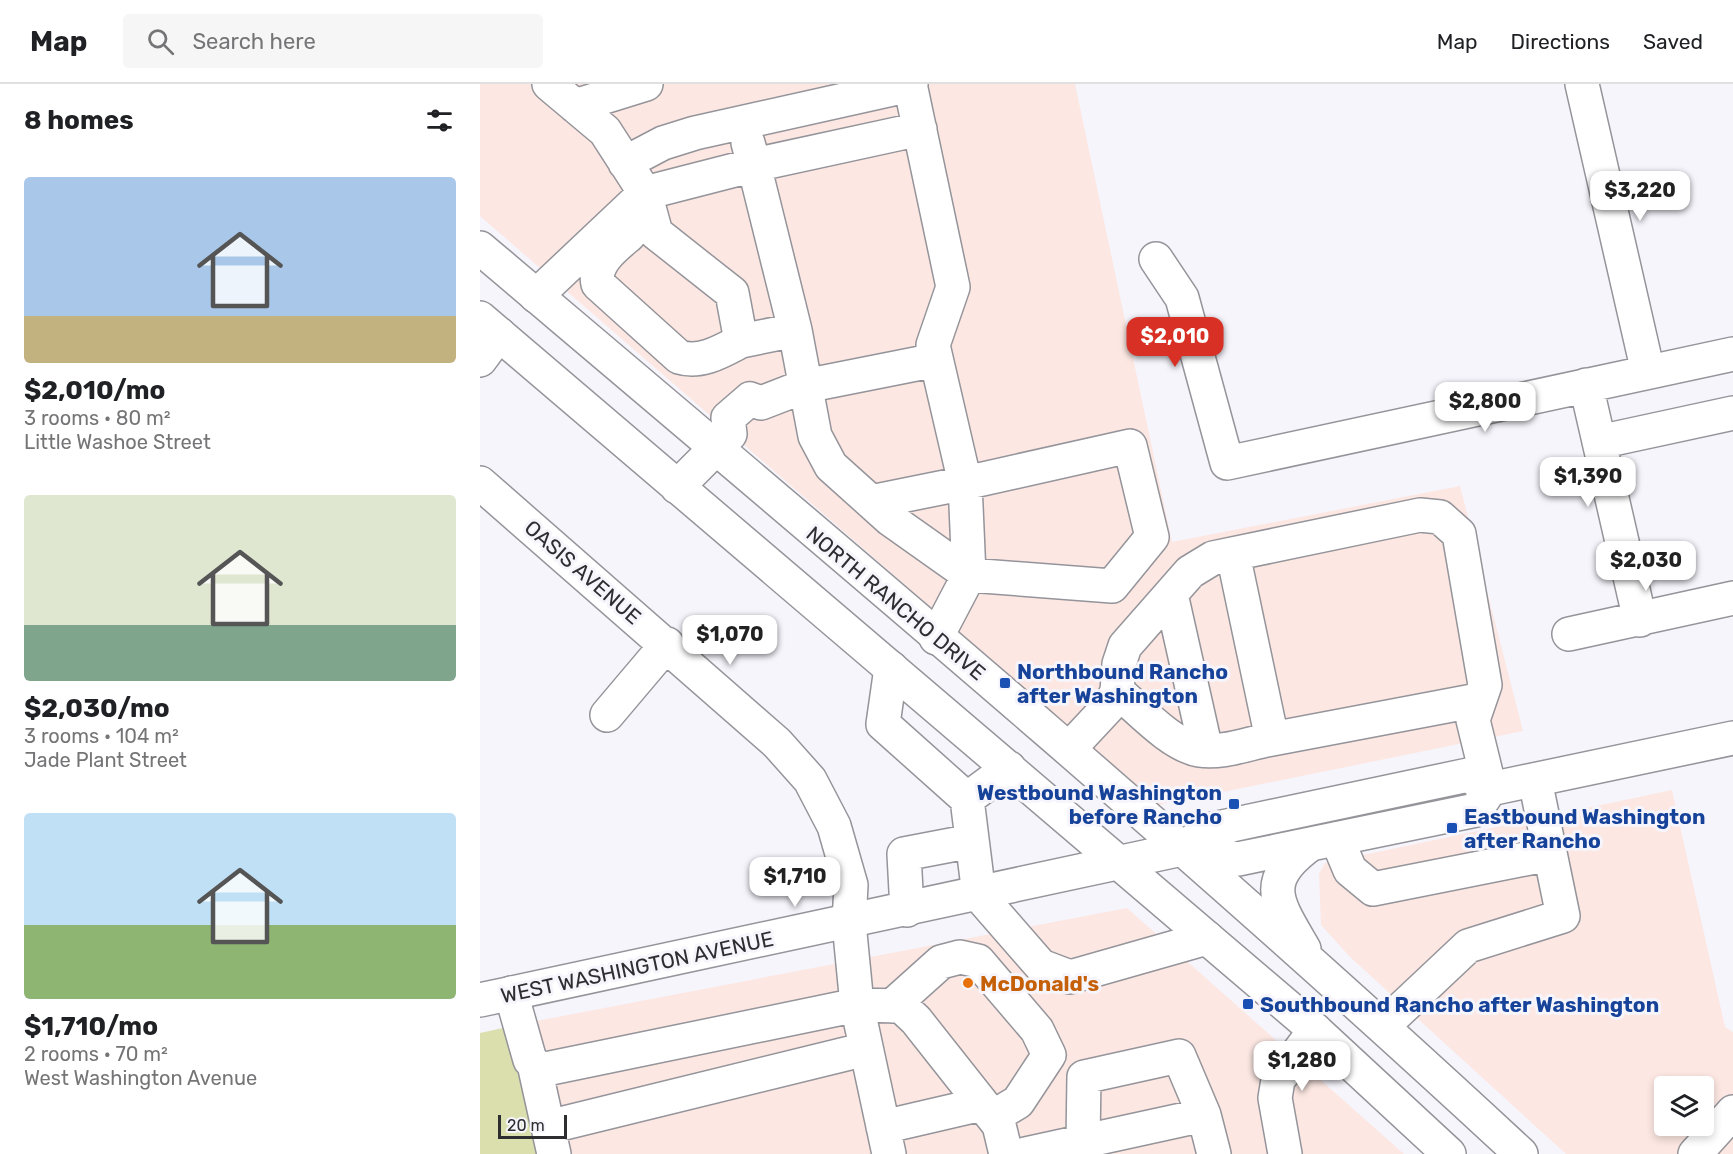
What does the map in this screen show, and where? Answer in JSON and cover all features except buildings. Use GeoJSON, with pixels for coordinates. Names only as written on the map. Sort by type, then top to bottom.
{"type":"FeatureCollection","features":[{"type":"Feature","properties":{"kind":"main road"},"geometry":{"type":"LineString","coordinates":[[559,90],[646,84]]}},
{"type":"Feature","properties":{"kind":"main road"},"geometry":{"type":"LineString","coordinates":[[625,163],[663,143],[910,84],[954,287],[933,345],[964,483],[969,575],[936,638]]}},
{"type":"Feature","properties":{"kind":"main road"},"geometry":{"type":"LineString","coordinates":[[1582,84],[1648,372]]}},
{"type":"Feature","properties":{"kind":"main road"},"geometry":{"type":"LineString","coordinates":[[559,90],[605,131],[645,193],[656,233],[732,292],[741,340]]}},
{"type":"Feature","properties":{"kind":"main road"},"geometry":{"type":"LineString","coordinates":[[742,123],[795,330],[815,436],[831,466],[871,502],[969,575],[1112,586],[1152,537],[1130,446],[871,502]]}},
{"type":"Feature","properties":{"kind":"main road"},"geometry":{"type":"LineString","coordinates":[[536,296],[645,193],[754,165],[920,129]]}},
{"type":"Feature","properties":{"kind":"main road"},"geometry":{"type":"LineString","coordinates":[[654,227],[630,235],[608,253],[598,269],[598,284],[679,357],[688,360],[708,357],[741,340],[795,330]]}},
{"type":"Feature","properties":{"kind":"main road","name":"NORTH RANCHO DRIVE"},"geometry":{"type":"LineString","coordinates":[[480,248],[536,296],[723,441],[936,638],[1069,748],[1383,1026],[1521,1154]]}},
{"type":"Feature","properties":{"kind":"main road"},"geometry":{"type":"LineString","coordinates":[[1156,259],[1182,298],[1227,463],[1733,354]]}},
{"type":"Feature","properties":{"kind":"main road"},"geometry":{"type":"LineString","coordinates":[[480,360],[490,326],[1315,1030],[1449,1154]]}},
{"type":"Feature","properties":{"kind":"main road"},"geometry":{"type":"LineString","coordinates":[[677,487],[723,441],[728,418],[750,399],[761,403],[805,386],[936,360]]}},
{"type":"Feature","properties":{"kind":"main road"},"geometry":{"type":"LineString","coordinates":[[1586,385],[1640,620]]}},
{"type":"Feature","properties":{"kind":"main road"},"geometry":{"type":"LineString","coordinates":[[1599,442],[1733,413]]}},
{"type":"Feature","properties":{"kind":"main road","name":"OASIS AVENUE"},"geometry":{"type":"LineString","coordinates":[[480,483],[777,742],[810,780],[834,826],[850,885],[849,922],[857,1005],[886,1140]]}},
{"type":"Feature","properties":{"kind":"main road"},"geometry":{"type":"LineString","coordinates":[[1069,748],[1111,704],[1117,691],[1119,664],[1125,646],[1190,572],[1213,558],[1420,515],[1440,517],[1459,534],[1485,685],[1473,720],[1490,789],[1733,738]]}},
{"type":"Feature","properties":{"kind":"main road"},"geometry":{"type":"LineString","coordinates":[[1233,554],[1272,738]]}},
{"type":"Feature","properties":{"kind":"main road"},"geometry":{"type":"LineString","coordinates":[[1171,594],[1206,750]]}},
{"type":"Feature","properties":{"kind":"main road"},"geometry":{"type":"LineString","coordinates":[[1569,634],[1733,598]]}},
{"type":"Feature","properties":{"kind":"main road"},"geometry":{"type":"LineString","coordinates":[[607,715],[667,644]]}},
{"type":"Feature","properties":{"kind":"main road"},"geometry":{"type":"LineString","coordinates":[[891,668],[883,724],[967,799],[978,895],[1041,966],[1070,977],[1207,938]]}},
{"type":"Feature","properties":{"kind":"main road"},"geometry":{"type":"LineString","coordinates":[[1117,691],[1176,741],[1198,750],[1478,700]]}},
{"type":"Feature","properties":{"kind":"main road"},"geometry":{"type":"LineString","coordinates":[[967,799],[1009,768]]}},
{"type":"Feature","properties":{"kind":"main road","name":"WEST WASHINGTON AVENUE"},"geometry":{"type":"LineString","coordinates":[[495,997],[978,895],[1182,849],[1238,859],[1324,842],[1476,810],[1490,789],[1468,775],[1208,830],[1182,849]]}},
{"type":"Feature","properties":{"kind":"main road"},"geometry":{"type":"LineString","coordinates":[[1383,1026],[1468,946],[1563,916],[1535,780]]}},
{"type":"Feature","properties":{"kind":"main road"},"geometry":{"type":"LineString","coordinates":[[907,910],[904,854],[972,841]]}},
{"type":"Feature","properties":{"kind":"main road"},"geometry":{"type":"LineString","coordinates":[[1314,966],[1288,921],[1277,884],[1281,871],[1290,860],[1324,842],[1350,870],[1373,889],[1550,854]]}},
{"type":"Feature","properties":{"kind":"main road"},"geometry":{"type":"LineString","coordinates":[[886,1140],[1018,1102],[1049,1055],[1037,1030],[978,961],[960,957],[941,962],[892,1006]]}},
{"type":"Feature","properties":{"kind":"main road"},"geometry":{"type":"LineString","coordinates":[[495,997],[530,1060],[541,1070],[857,1005],[901,1006],[916,1020],[999,1125],[1006,1154]]}},
{"type":"Feature","properties":{"kind":"main road"},"geometry":{"type":"LineString","coordinates":[[1286,1154],[1275,1098],[1278,1080],[1315,1030]]}},
{"type":"Feature","properties":{"kind":"main road"},"geometry":{"type":"LineString","coordinates":[[534,1064],[551,1141],[866,1049]]}},
{"type":"Feature","properties":{"kind":"main road"},"geometry":{"type":"LineString","coordinates":[[1083,1141],[1084,1077],[1179,1056],[1204,1114],[1214,1154]]}},
{"type":"Feature","properties":{"kind":"main road"},"geometry":{"type":"LineString","coordinates":[[1695,1154],[1733,1112]]}},
{"type":"Feature","properties":{"kind":"main road"},"geometry":{"type":"LineString","coordinates":[[1025,1154],[1204,1114]]}},
{"type":"Feature","properties":{"kind":"shaded area"},"geometry":{"type":"Polygon","coordinates":[[[480,84],[1075,84],[1172,542],[1460,486],[1523,731],[1159,805],[480,216],[480,84]]]}},
{"type":"Feature","properties":{"kind":"shaded area"},"geometry":{"type":"Polygon","coordinates":[[[1672,790],[1725,1027],[1733,1032],[1733,1154],[1566,1154],[1350,957],[1321,925],[1319,874],[1325,863],[1672,790]]]}},
{"type":"Feature","properties":{"kind":"shaded area"},"geometry":{"type":"Polygon","coordinates":[[[1127,908],[1404,1154],[559,1154],[531,1022],[1127,908]]]}},
{"type":"Feature","properties":{"kind":"green space"},"geometry":{"type":"Polygon","coordinates":[[[531,1022],[559,1154],[480,1154],[480,1033],[531,1022]]]}},
{"type":"Feature","properties":{"kind":"place","name":"Northbound Rancho after Washington"},"geometry":{"type":"Point","coordinates":[1005,683]}},
{"type":"Feature","properties":{"kind":"place","name":"Westbound Washington before Rancho"},"geometry":{"type":"Point","coordinates":[1234,804]}},
{"type":"Feature","properties":{"kind":"place","name":"Eastbound Washington after Rancho"},"geometry":{"type":"Point","coordinates":[1452,828]}},
{"type":"Feature","properties":{"kind":"place","name":"McDonald's"},"geometry":{"type":"Point","coordinates":[968,983]}},
{"type":"Feature","properties":{"kind":"place","name":"Southbound Rancho after Washington"},"geometry":{"type":"Point","coordinates":[1248,1004]}}]}
